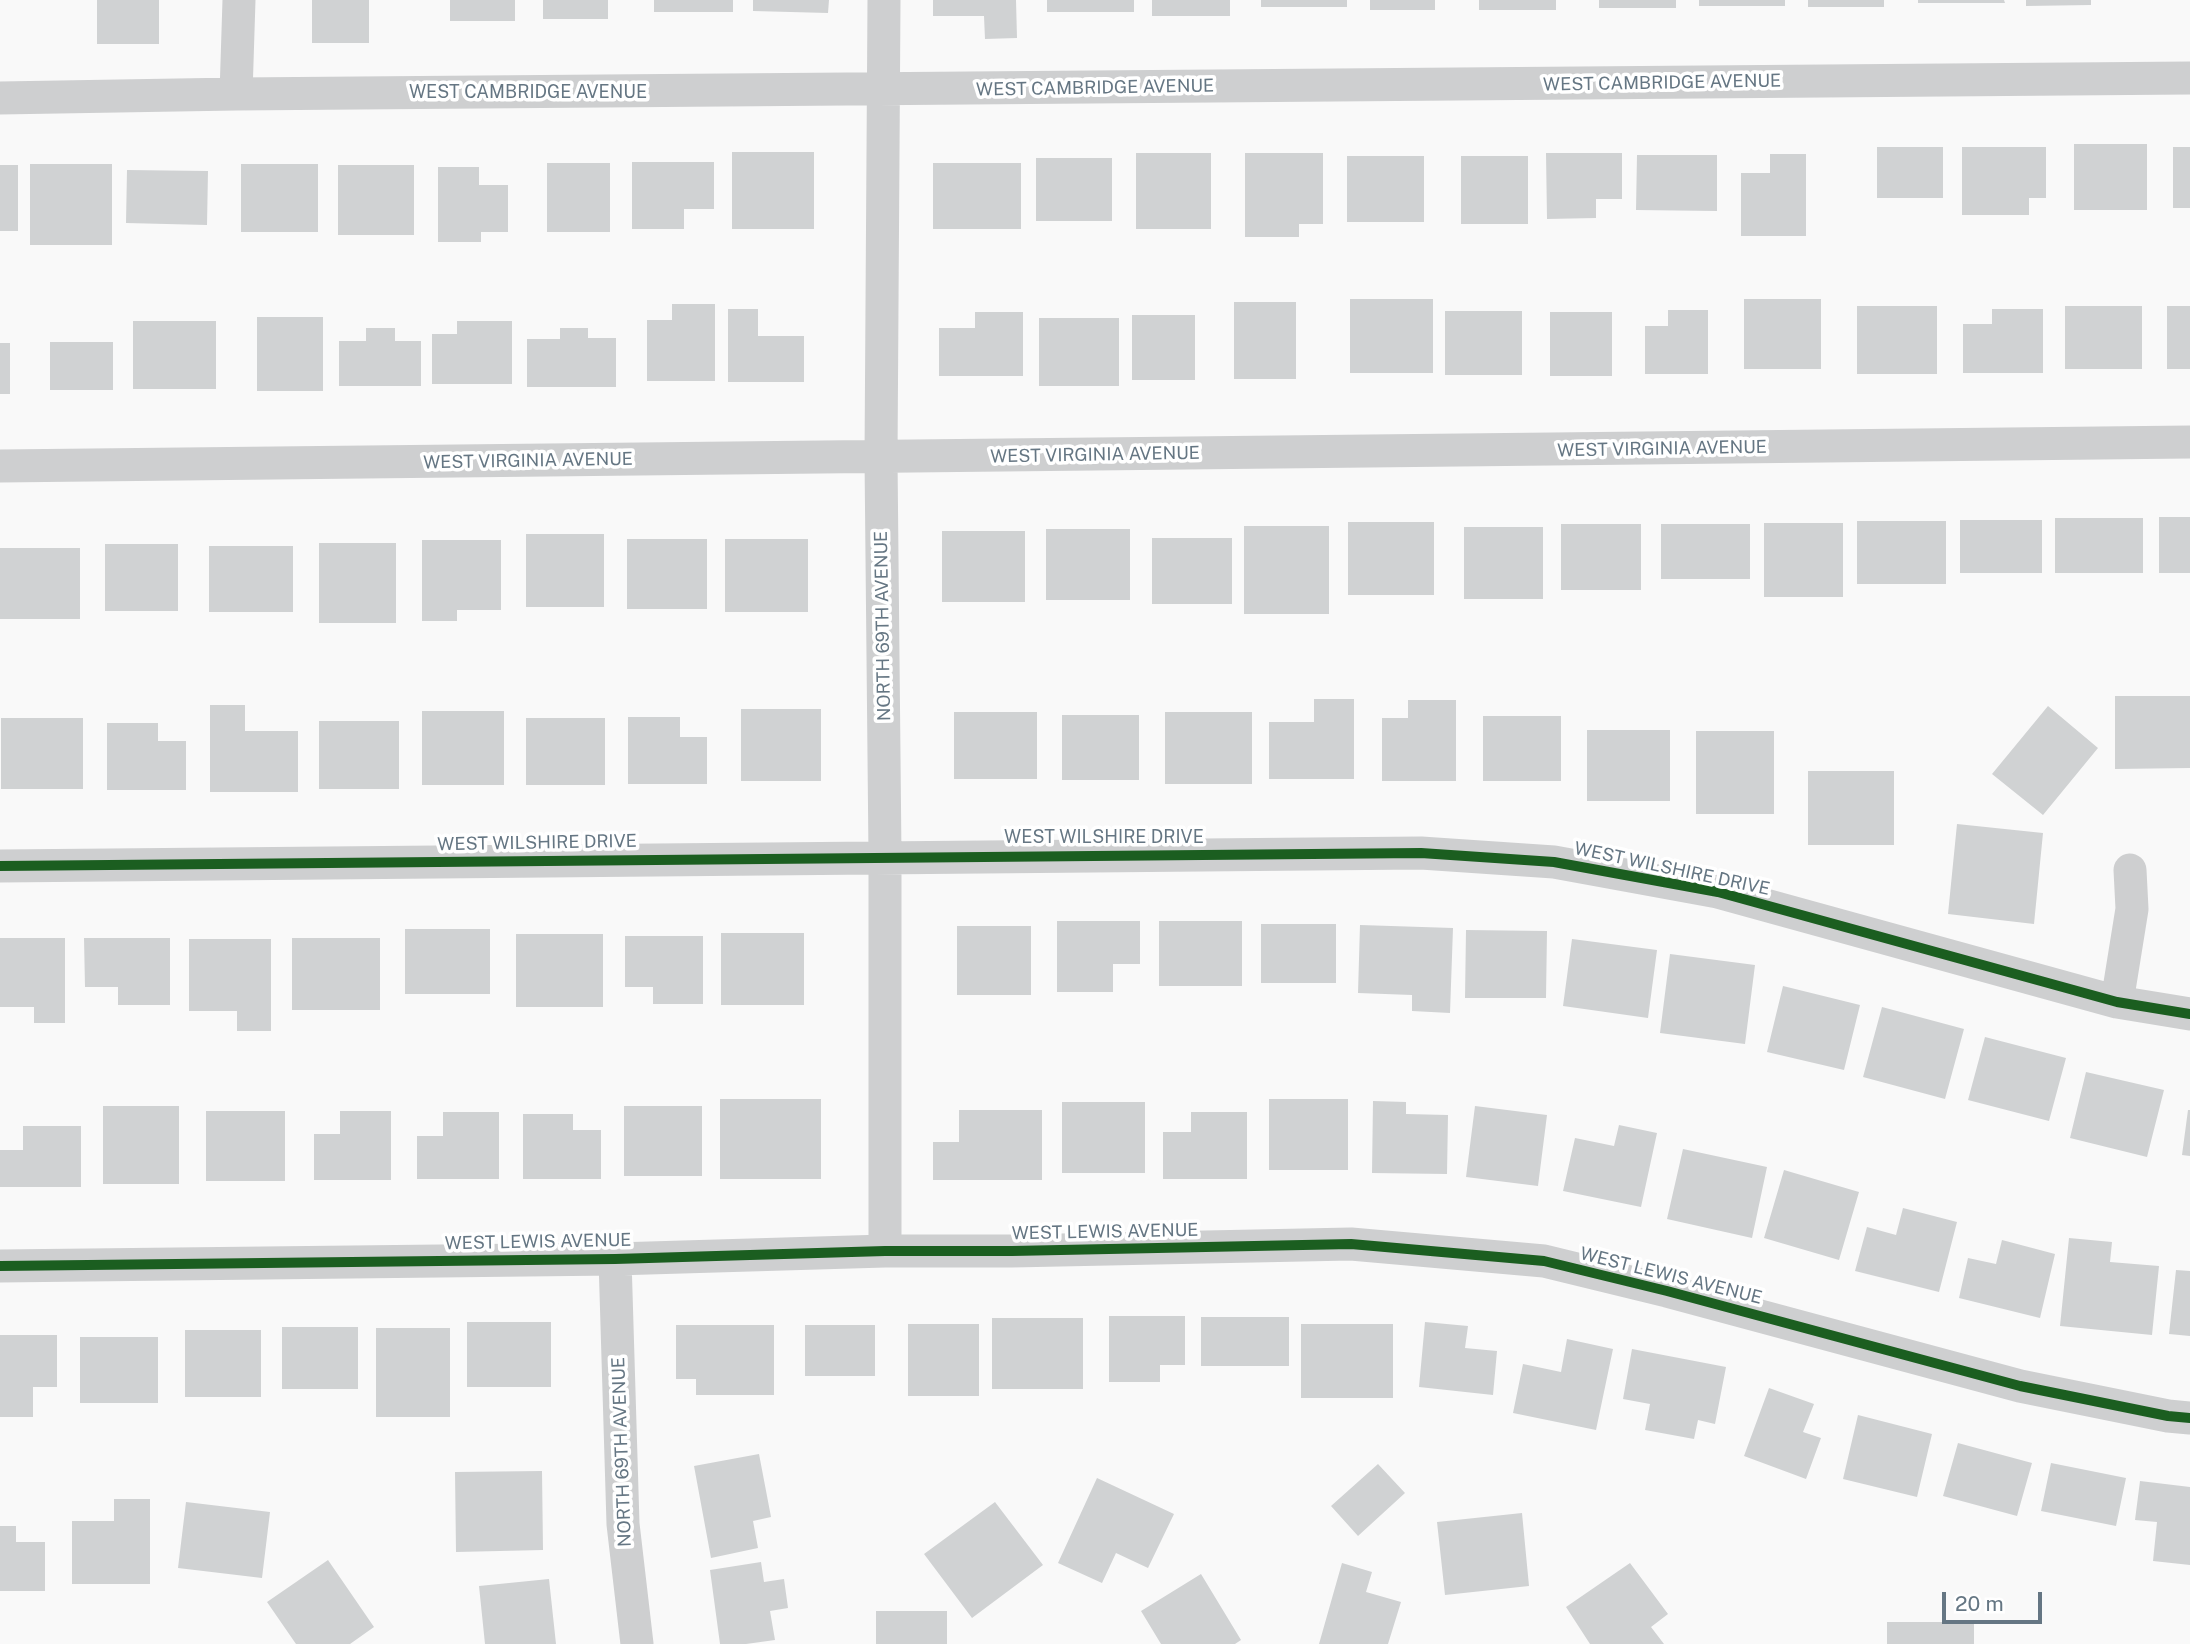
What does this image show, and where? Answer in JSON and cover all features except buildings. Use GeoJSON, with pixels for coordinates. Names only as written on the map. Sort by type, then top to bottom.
{"type":"FeatureCollection","features":[{"type":"Feature","properties":{"kind":"street"},"geometry":{"type":"LineString","coordinates":[[236,94],[239,0]]}},
{"type":"Feature","properties":{"kind":"street","name":"NORTH 69TH AVENUE"},"geometry":{"type":"LineString","coordinates":[[884,0],[881,457],[885,1251]]}},
{"type":"Feature","properties":{"kind":"street","name":"WEST CAMBRIDGE AVENUE"},"geometry":{"type":"LineString","coordinates":[[0,98],[2190,78]]}},
{"type":"Feature","properties":{"kind":"street","name":"WEST VIRGINIA AVENUE"},"geometry":{"type":"LineString","coordinates":[[0,466],[2190,442]]}},
{"type":"Feature","properties":{"kind":"street","name":"WEST WILSHIRE DRIVE"},"geometry":{"type":"LineString","coordinates":[[0,866],[1420,853],[1554,862],[1718,892],[2117,1002],[2190,1014]]}},
{"type":"Feature","properties":{"kind":"street"},"geometry":{"type":"LineString","coordinates":[[2117,1002],[2132,909],[2130,870]]}},
{"type":"Feature","properties":{"kind":"street","name":"WEST LEWIS AVENUE"},"geometry":{"type":"LineString","coordinates":[[0,1266],[615,1259],[885,1251],[1025,1251],[1351,1244],[1544,1261],[2020,1385],[2168,1416],[2190,1418]]}},
{"type":"Feature","properties":{"kind":"street","name":"NORTH 69TH AVENUE"},"geometry":{"type":"LineString","coordinates":[[615,1259],[623,1524],[637,1644]]}},
{"type":"Feature","properties":{"kind":"cycle path"},"geometry":{"type":"LineString","coordinates":[[0,866],[1421,853],[1554,862],[1718,892],[2117,1002],[2190,1014]]}},
{"type":"Feature","properties":{"kind":"cycle path"},"geometry":{"type":"LineString","coordinates":[[0,1266],[615,1259],[885,1251],[1351,1244],[1544,1261],[1667,1291],[2020,1386],[2168,1416],[2190,1418]]}}]}
